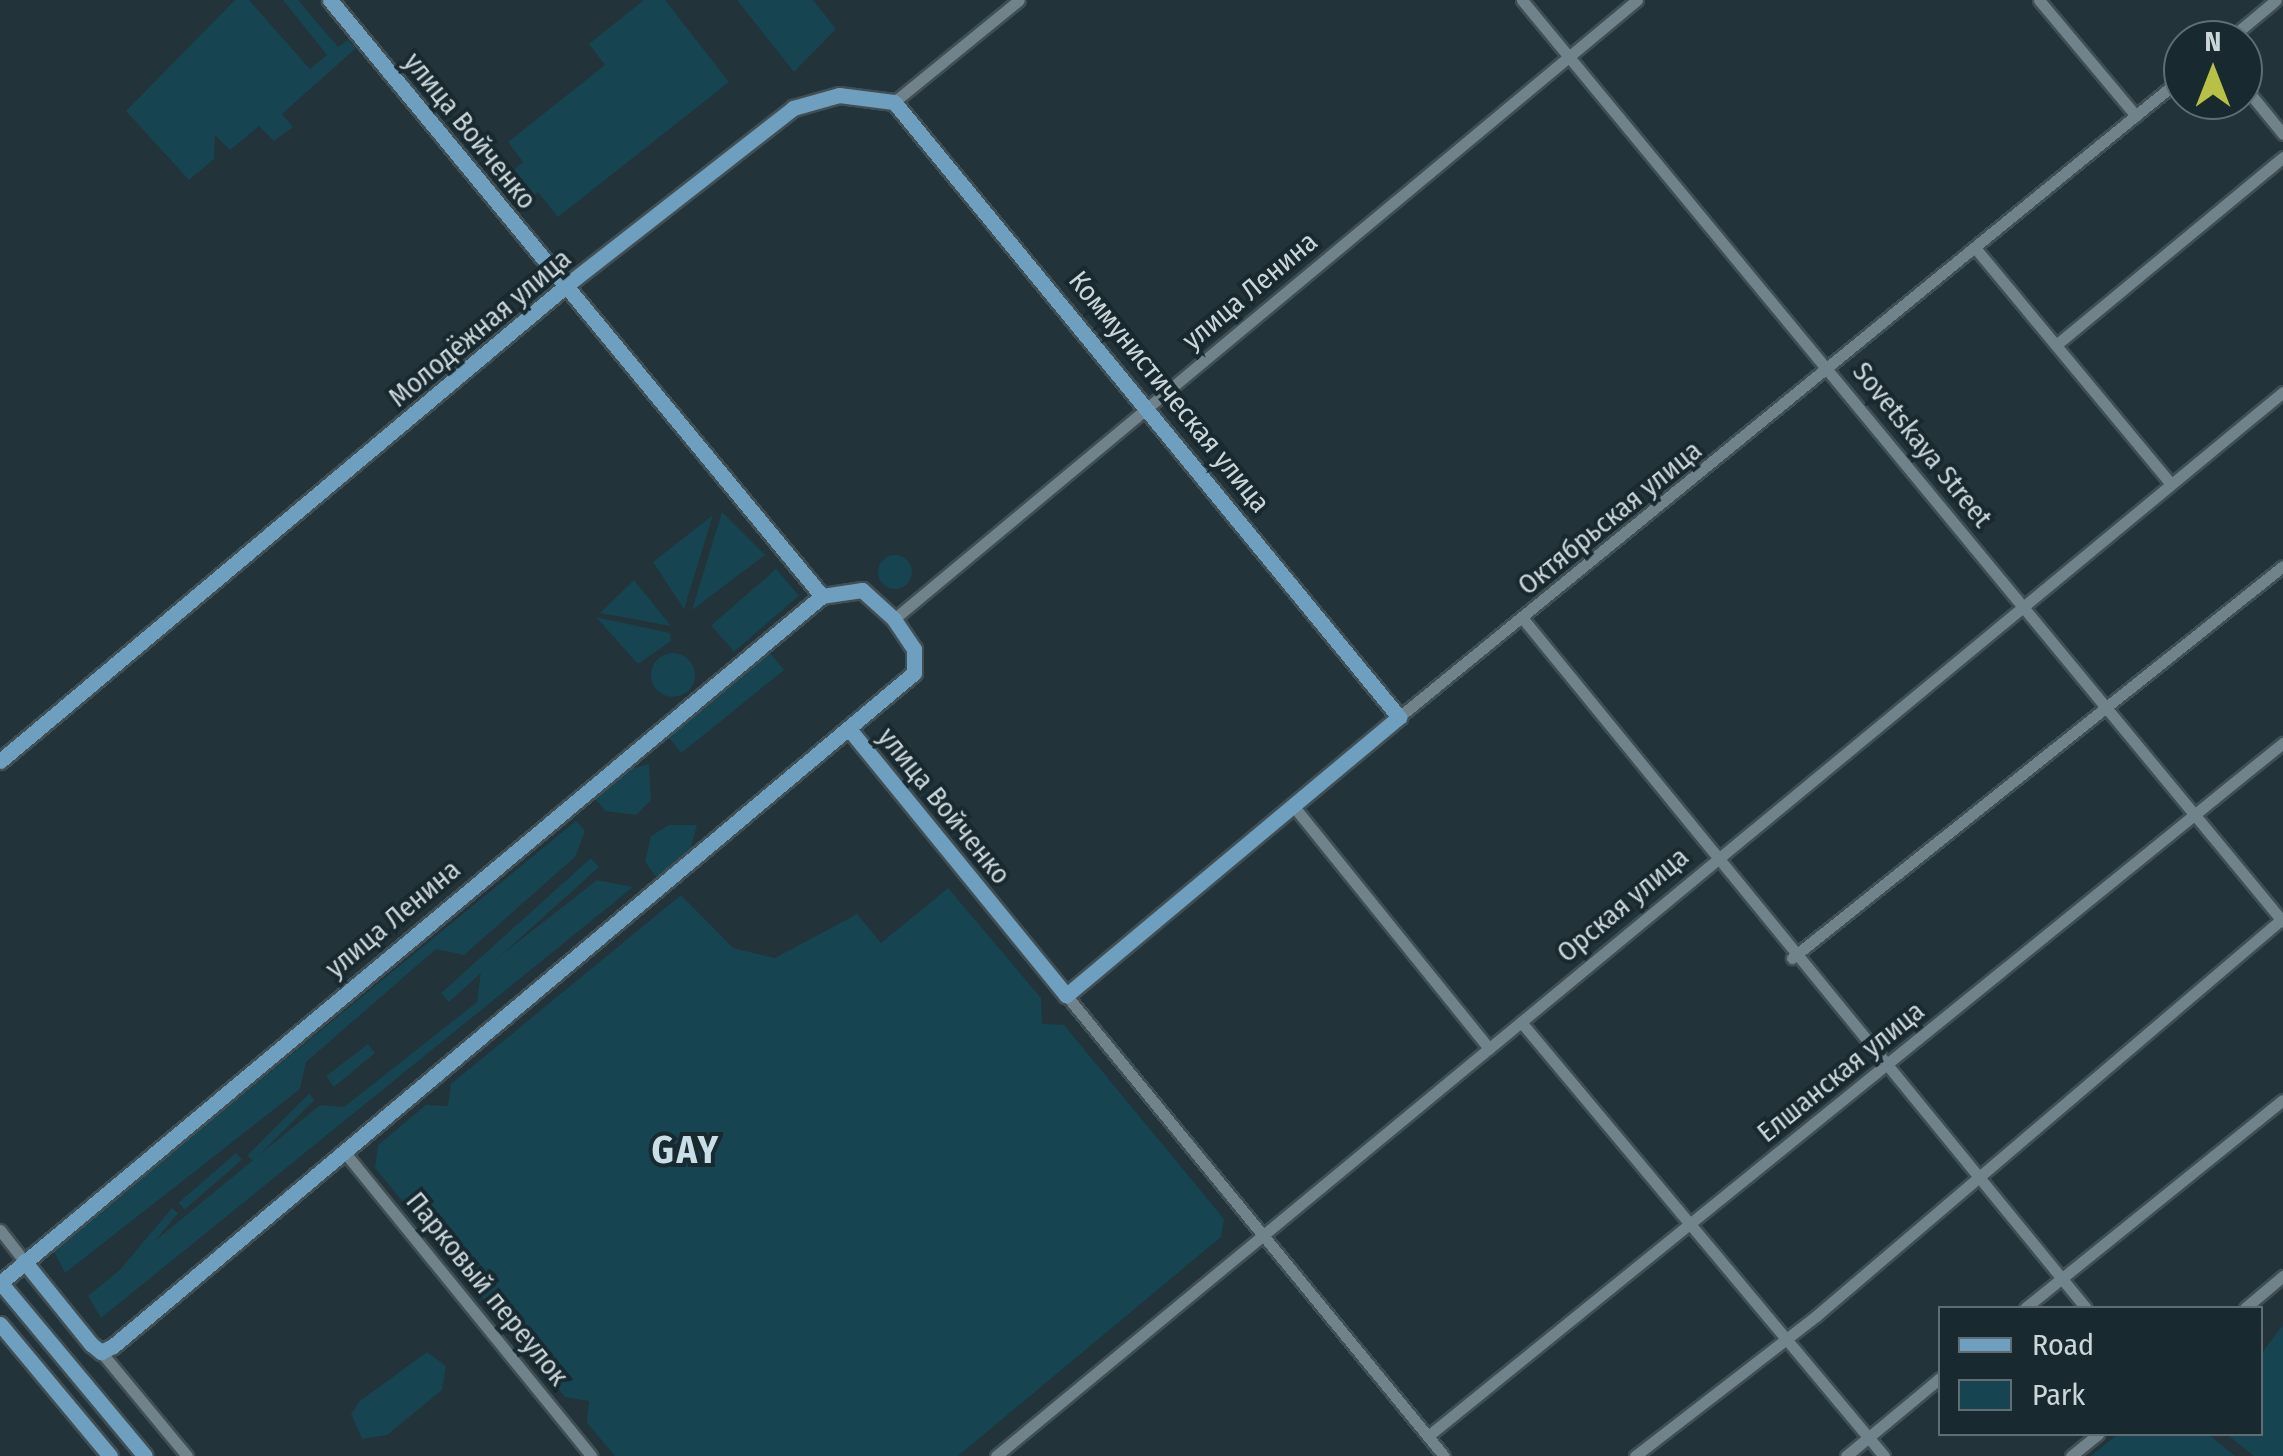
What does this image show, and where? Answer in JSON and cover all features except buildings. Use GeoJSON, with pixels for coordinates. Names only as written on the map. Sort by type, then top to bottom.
{"type":"FeatureCollection","features":[{"type":"Feature","properties":{"kind":"main road","name":"улица Войченко"},"geometry":{"type":"LineString","coordinates":[[330,0],[822,596],[862,590],[894,619],[914,648],[914,673],[851,732],[1066,996]]}},
{"type":"Feature","properties":{"kind":"main road","name":"Молодёжная улица"},"geometry":{"type":"LineString","coordinates":[[0,761],[568,284],[793,108],[840,95],[894,102]]}},
{"type":"Feature","properties":{"kind":"main road","name":"Коммунистическая улица"},"geometry":{"type":"LineString","coordinates":[[894,102],[1152,407],[1400,717]]}},
{"type":"Feature","properties":{"kind":"main road","name":"улица Ленина"},"geometry":{"type":"LineString","coordinates":[[0,1283],[822,596]]}},
{"type":"Feature","properties":{"kind":"main road","name":"Октябрьская улица"},"geometry":{"type":"LineString","coordinates":[[1066,996],[1400,717]]}},
{"type":"Feature","properties":{"kind":"main road"},"geometry":{"type":"LineString","coordinates":[[24,1261],[100,1352],[346,1154],[851,732]]}},
{"type":"Feature","properties":{"kind":"main road"},"geometry":{"type":"LineString","coordinates":[[0,1283],[145,1456]]}},
{"type":"Feature","properties":{"kind":"main road"},"geometry":{"type":"LineString","coordinates":[[0,1324],[110,1456]]}},
{"type":"Feature","properties":{"kind":"street"},"geometry":{"type":"LineString","coordinates":[[894,102],[1019,0]]}},
{"type":"Feature","properties":{"kind":"street","name":"Sovetskaya Street"},"geometry":{"type":"LineString","coordinates":[[1522,0],[2282,920]]}},
{"type":"Feature","properties":{"kind":"street","name":"улица Ленина"},"geometry":{"type":"LineString","coordinates":[[894,619],[1637,0]]}},
{"type":"Feature","properties":{"kind":"street"},"geometry":{"type":"LineString","coordinates":[[2039,0],[2136,116]]}},
{"type":"Feature","properties":{"kind":"street"},"geometry":{"type":"LineString","coordinates":[[2252,20],[2276,0]]}},
{"type":"Feature","properties":{"kind":"street","name":"Октябрьская улица"},"geometry":{"type":"LineString","coordinates":[[1400,717],[1524,620],[2163,94]]}},
{"type":"Feature","properties":{"kind":"street"},"geometry":{"type":"LineString","coordinates":[[2263,110],[2283,134]]}},
{"type":"Feature","properties":{"kind":"street"},"geometry":{"type":"LineString","coordinates":[[2056,345],[2283,156]]}},
{"type":"Feature","properties":{"kind":"street"},"geometry":{"type":"LineString","coordinates":[[1976,249],[2171,484]]}},
{"type":"Feature","properties":{"kind":"street","name":"Орская улица"},"geometry":{"type":"LineString","coordinates":[[996,1456],[2283,392]]}},
{"type":"Feature","properties":{"kind":"street"},"geometry":{"type":"LineString","coordinates":[[1792,958],[2283,566]]}},
{"type":"Feature","properties":{"kind":"street"},"geometry":{"type":"LineString","coordinates":[[1524,620],[1792,958],[2084,1306]]}},
{"type":"Feature","properties":{"kind":"street","name":"Елшанская улица"},"geometry":{"type":"LineString","coordinates":[[1428,1436],[2283,743]]}},
{"type":"Feature","properties":{"kind":"street"},"geometry":{"type":"LineString","coordinates":[[1294,808],[1489,1048]]}},
{"type":"Feature","properties":{"kind":"street"},"geometry":{"type":"LineString","coordinates":[[1635,1456],[2282,920]]}},
{"type":"Feature","properties":{"kind":"street","name":"улица Войченко"},"geometry":{"type":"LineString","coordinates":[[1066,996],[1444,1456]]}},
{"type":"Feature","properties":{"kind":"street"},"geometry":{"type":"LineString","coordinates":[[1521,1022],[1884,1456]]}},
{"type":"Feature","properties":{"kind":"street"},"geometry":{"type":"LineString","coordinates":[[2027,1306],[2283,1100]]}},
{"type":"Feature","properties":{"kind":"street","name":"Парковый переулок"},"geometry":{"type":"LineString","coordinates":[[346,1154],[591,1456]]}},
{"type":"Feature","properties":{"kind":"street"},"geometry":{"type":"LineString","coordinates":[[0,1230],[24,1261]]}},
{"type":"Feature","properties":{"kind":"street"},"geometry":{"type":"LineString","coordinates":[[2248,1306],[2283,1276]]}},
{"type":"Feature","properties":{"kind":"street"},"geometry":{"type":"LineString","coordinates":[[100,1352],[187,1456]]}},
{"type":"Feature","properties":{"kind":"street"},"geometry":{"type":"LineString","coordinates":[[1846,1456],[1938,1380]]}},
{"type":"Feature","properties":{"kind":"street"},"geometry":{"type":"LineString","coordinates":[[2071,1456],[2096,1436]]}},
{"type":"Feature","properties":{"kind":"green space"},"geometry":{"type":"Polygon","coordinates":[[[235,0],[249,0],[310,69],[327,55],[283,0],[298,0],[338,47],[348,40],[356,48],[282,114],[293,127],[274,141],[259,126],[230,150],[215,135],[214,159],[189,180],[126,111],[235,0]]]}},
{"type":"Feature","properties":{"kind":"green space"},"geometry":{"type":"Polygon","coordinates":[[[644,0],[665,0],[729,82],[558,217],[538,192],[525,202],[505,177],[523,162],[508,142],[605,65],[589,44],[644,0]]]}},
{"type":"Feature","properties":{"kind":"green space"},"geometry":{"type":"Polygon","coordinates":[[[737,0],[813,0],[836,29],[794,72],[737,0]]]}},
{"type":"Feature","properties":{"kind":"green space"},"geometry":{"type":"Polygon","coordinates":[[[722,512],[765,555],[692,610],[722,512]]]}},
{"type":"Feature","properties":{"kind":"green space"},"geometry":{"type":"Polygon","coordinates":[[[713,515],[684,609],[653,562],[713,515]]]}},
{"type":"Feature","properties":{"kind":"green space"},"geometry":{"type":"Polygon","coordinates":[[[895,555],[907,560],[912,572],[907,584],[895,589],[883,584],[878,572],[883,560],[895,555]]]}},
{"type":"Feature","properties":{"kind":"green space"},"geometry":{"type":"Polygon","coordinates":[[[776,569],[799,595],[734,652],[711,625],[776,569]]]}},
{"type":"Feature","properties":{"kind":"green space"},"geometry":{"type":"Polygon","coordinates":[[[634,580],[671,626],[600,613],[634,580]]]}},
{"type":"Feature","properties":{"kind":"green space"},"geometry":{"type":"Polygon","coordinates":[[[596,617],[670,633],[671,641],[638,664],[596,617]]]}},
{"type":"Feature","properties":{"kind":"green space"},"geometry":{"type":"Polygon","coordinates":[[[767,649],[784,670],[681,753],[664,732],[767,649]]]}},
{"type":"Feature","properties":{"kind":"green space"},"geometry":{"type":"Polygon","coordinates":[[[673,653],[689,659],[695,675],[689,691],[673,697],[657,691],[651,675],[657,659],[673,653]]]}},
{"type":"Feature","properties":{"kind":"green space"},"geometry":{"type":"Polygon","coordinates":[[[649,764],[651,800],[636,815],[605,811],[591,793],[615,773],[649,764]]]}},
{"type":"Feature","properties":{"kind":"green space"},"geometry":{"type":"Polygon","coordinates":[[[576,821],[585,831],[575,857],[464,955],[436,949],[306,1062],[300,1089],[65,1273],[53,1250],[576,821]]]}},
{"type":"Feature","properties":{"kind":"green space"},"geometry":{"type":"Polygon","coordinates":[[[669,825],[697,825],[687,861],[660,882],[645,862],[651,836],[669,825]]]}},
{"type":"Feature","properties":{"kind":"green space"},"geometry":{"type":"Polygon","coordinates":[[[591,858],[599,867],[449,1002],[441,993],[591,858]]]}},
{"type":"Feature","properties":{"kind":"green space"},"geometry":{"type":"Polygon","coordinates":[[[597,880],[633,887],[101,1318],[88,1296],[320,1105],[344,1107],[477,1002],[481,971],[597,880]]]}},
{"type":"Feature","properties":{"kind":"green space"},"geometry":{"type":"Polygon","coordinates":[[[948,888],[1041,998],[1042,1024],[1064,1025],[1224,1219],[1221,1237],[958,1456],[615,1456],[587,1423],[589,1401],[565,1397],[375,1168],[378,1145],[426,1105],[448,1106],[451,1084],[681,895],[733,948],[775,958],[857,914],[881,943],[948,888]]]}},
{"type":"Feature","properties":{"kind":"green space"},"geometry":{"type":"Polygon","coordinates":[[[368,1044],[375,1053],[334,1087],[326,1076],[368,1044]]]}},
{"type":"Feature","properties":{"kind":"green space"},"geometry":{"type":"Polygon","coordinates":[[[309,1094],[315,1100],[253,1161],[247,1156],[309,1094]]]}},
{"type":"Feature","properties":{"kind":"green space"},"geometry":{"type":"Polygon","coordinates":[[[236,1153],[242,1160],[185,1210],[179,1203],[236,1153]]]}},
{"type":"Feature","properties":{"kind":"green space"},"geometry":{"type":"Polygon","coordinates":[[[172,1208],[178,1213],[121,1281],[115,1276],[172,1208]]]}},
{"type":"Feature","properties":{"kind":"green space"},"geometry":{"type":"Polygon","coordinates":[[[2283,1325],[2283,1456],[2254,1456],[2229,1436],[2263,1436],[2263,1351],[2283,1325]]]}},
{"type":"Feature","properties":{"kind":"green space"},"geometry":{"type":"Polygon","coordinates":[[[427,1352],[446,1366],[442,1390],[387,1435],[362,1439],[351,1414],[360,1401],[427,1352]]]}},
{"type":"Feature","properties":{"kind":"green space"},"geometry":{"type":"Polygon","coordinates":[[[2116,1436],[2210,1436],[2235,1456],[2091,1456],[2116,1436]]]}},
{"type":"Feature","properties":{"kind":"district","name":"GAY"},"geometry":{"type":"Point","coordinates":[686,1151]}}]}
